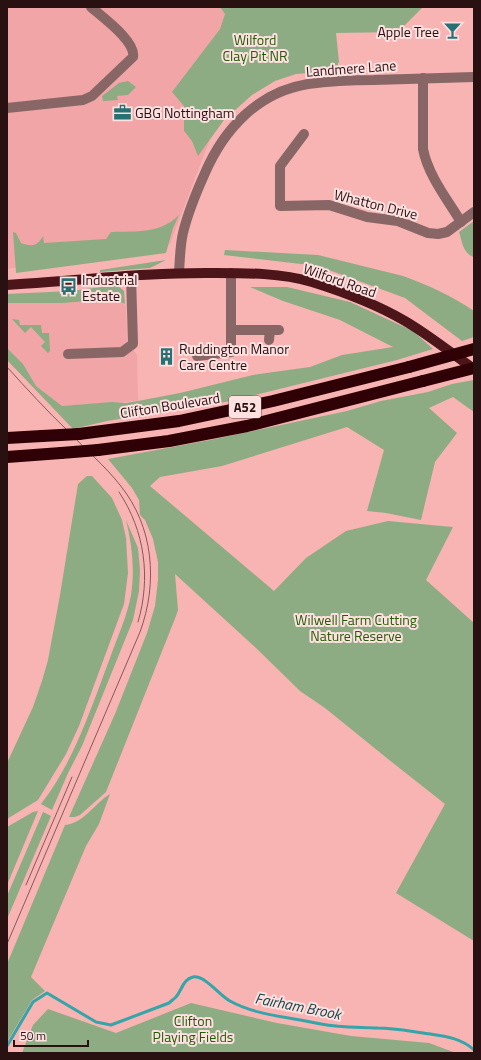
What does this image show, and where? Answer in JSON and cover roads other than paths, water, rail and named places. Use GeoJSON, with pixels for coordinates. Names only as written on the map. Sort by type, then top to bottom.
{"type":"FeatureCollection","features":[{"type":"Feature","properties":{"kind":"highway","name":"Clifton Boulevard"},"geometry":{"type":"LineString","coordinates":[[7,438],[79,434],[179,421],[273,401],[410,367],[474,349]]}},
{"type":"Feature","properties":{"kind":"highway","name":"A52"},"geometry":{"type":"LineString","coordinates":[[7,457],[98,450],[169,441],[247,426],[474,369]]}},
{"type":"Feature","properties":{"kind":"main road","name":"Wilford Road"},"geometry":{"type":"LineString","coordinates":[[7,284],[178,272],[279,276],[311,282],[371,303],[405,321],[474,369]]}},
{"type":"Feature","properties":{"kind":"street"},"geometry":{"type":"LineString","coordinates":[[7,108],[83,100],[92,96],[133,56],[134,52],[122,34],[91,7]]}},
{"type":"Feature","properties":{"kind":"street","name":"Landmere Lane"},"geometry":{"type":"LineString","coordinates":[[178,272],[183,234],[194,197],[211,160],[230,129],[244,115],[261,102],[281,91],[306,84],[331,81],[474,77]]}},
{"type":"Feature","properties":{"kind":"street"},"geometry":{"type":"LineString","coordinates":[[423,78],[423,149],[428,166],[461,222]]}},
{"type":"Feature","properties":{"kind":"street","name":"Whatton Drive"},"geometry":{"type":"LineString","coordinates":[[304,134],[280,166],[280,206],[329,205],[367,217],[398,221],[428,233],[447,232],[474,212]]}},
{"type":"Feature","properties":{"kind":"street"},"geometry":{"type":"LineString","coordinates":[[197,356],[232,352],[231,273]]}},
{"type":"Feature","properties":{"kind":"street"},"geometry":{"type":"LineString","coordinates":[[68,354],[122,352],[133,344],[131,276]]}},
{"type":"Feature","properties":{"kind":"street"},"geometry":{"type":"LineString","coordinates":[[7,277],[7,284]]}},
{"type":"Feature","properties":{"kind":"street"},"geometry":{"type":"LineString","coordinates":[[231,330],[273,334]]}},
{"type":"Feature","properties":{"kind":"waterway","name":"Fairham Brook"},"geometry":{"type":"LineString","coordinates":[[7,1046],[33,1002],[47,993],[96,1022],[111,1025],[169,1003],[176,997],[187,980],[193,977],[198,977],[207,982],[230,1001],[251,1010],[342,1027],[389,1028],[444,1036],[463,1042],[474,1050]]}},
{"type":"Feature","properties":{"kind":"tram line"},"geometry":{"type":"LineString","coordinates":[[7,367],[120,485],[131,501],[140,519],[150,556],[151,575],[146,613],[140,632],[7,944]]}},
{"type":"Feature","properties":{"kind":"tram line"},"geometry":{"type":"LineString","coordinates":[[119,492],[135,523],[143,555],[145,572],[144,589],[138,622]]}},
{"type":"Feature","properties":{"kind":"tram line"},"geometry":{"type":"LineString","coordinates":[[26,885],[72,777]]}},
{"type":"Feature","properties":{"kind":"place","name":"Apple Tree"},"geometry":{"type":"Point","coordinates":[452,31]}},
{"type":"Feature","properties":{"kind":"place","name":"GBG Nottingham"},"geometry":{"type":"Point","coordinates":[122,112]}},
{"type":"Feature","properties":{"kind":"place","name":"Industrial Estate"},"geometry":{"type":"Point","coordinates":[69,287]}},
{"type":"Feature","properties":{"kind":"place","name":"Ruddington Manor Care Centre"},"geometry":{"type":"Point","coordinates":[166,356]}},
{"type":"Feature","properties":{"kind":"park label","name":"Wilford Clay Pit NR"},"geometry":{"type":"Point","coordinates":[255,48]}},
{"type":"Feature","properties":{"kind":"park label","name":"Wilwell Farm Cutting Nature Reserve"},"geometry":{"type":"Point","coordinates":[356,628]}},
{"type":"Feature","properties":{"kind":"park label","name":"Clifton Playing Fields"},"geometry":{"type":"Point","coordinates":[193,1028]}}]}
